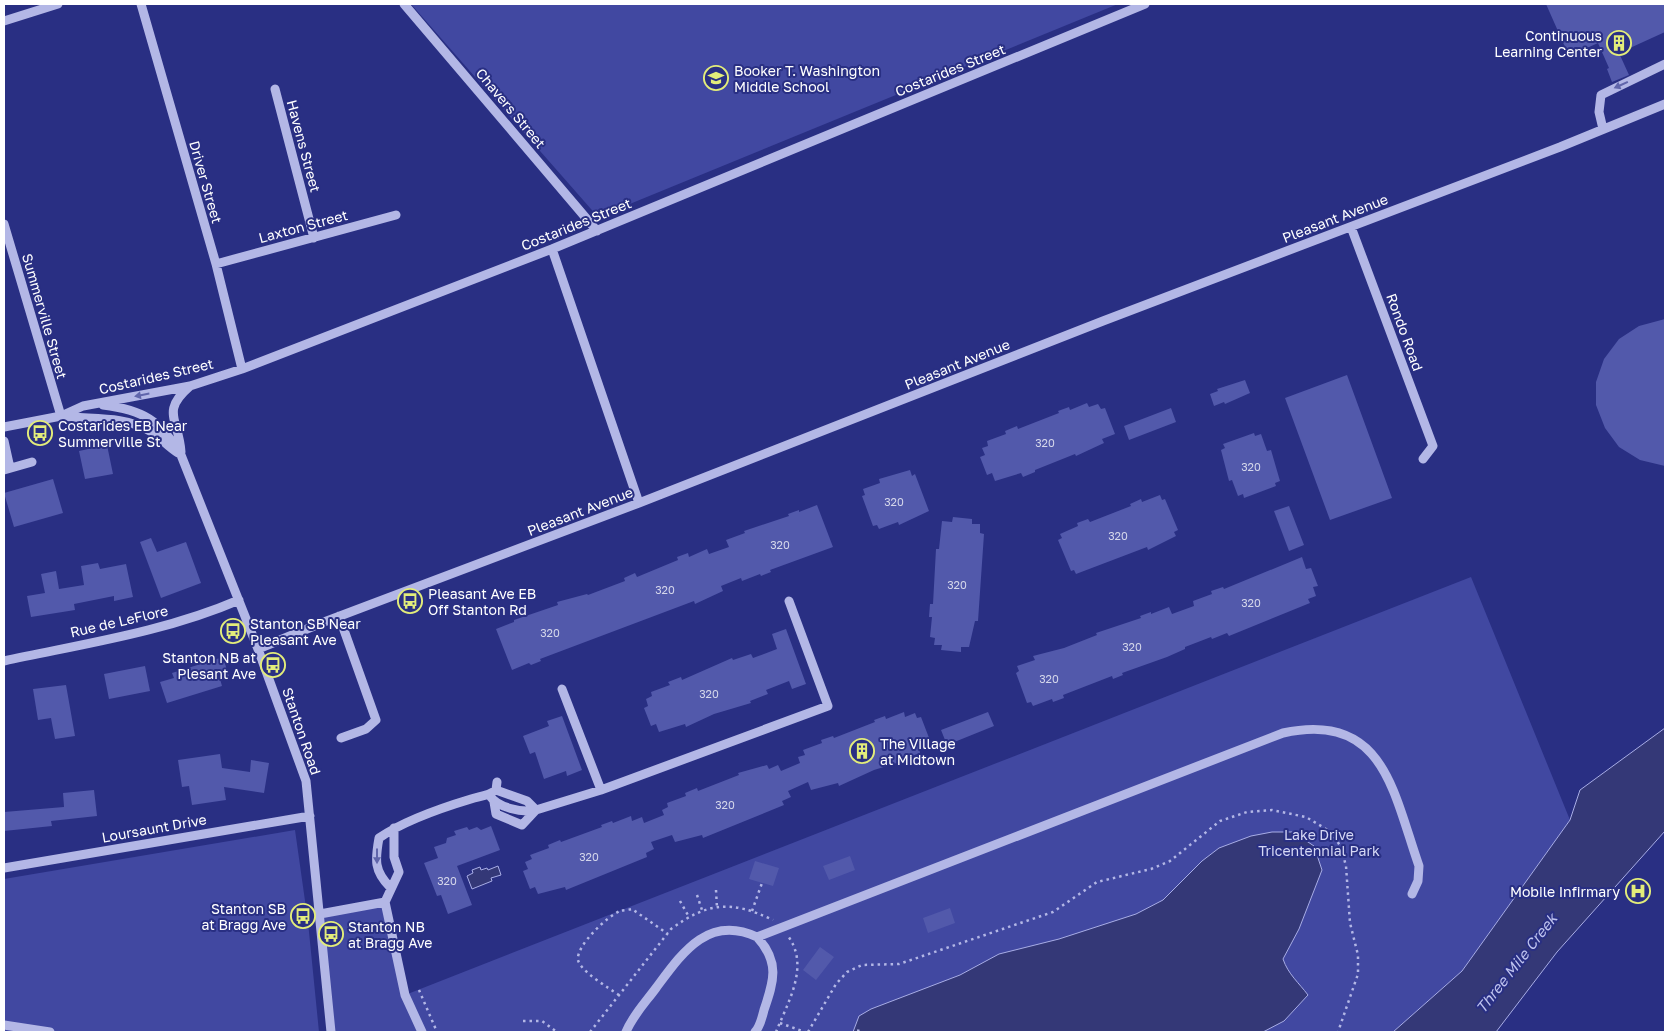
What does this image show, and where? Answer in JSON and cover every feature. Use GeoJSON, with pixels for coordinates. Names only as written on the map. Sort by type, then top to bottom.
{"type":"FeatureCollection","features":[{"type":"Feature","properties":{"kind":"street"},"geometry":{"type":"LineString","coordinates":[[4,21],[58,4]]}},
{"type":"Feature","properties":{"kind":"street","name":"Driver Street"},"geometry":{"type":"LineString","coordinates":[[141,4],[216,264],[242,369]]}},
{"type":"Feature","properties":{"kind":"street","name":"Chavers Street"},"geometry":{"type":"LineString","coordinates":[[404,4],[596,231]]}},
{"type":"Feature","properties":{"kind":"street","name":"Costarides Street"},"geometry":{"type":"LineString","coordinates":[[4,428],[61,416],[83,406],[190,386],[242,369],[552,249],[1145,4]]}},
{"type":"Feature","properties":{"kind":"street"},"geometry":{"type":"LineString","coordinates":[[1603,130],[1599,112],[1601,95],[1665,64]]}},
{"type":"Feature","properties":{"kind":"street","name":"Havens Street"},"geometry":{"type":"LineString","coordinates":[[275,90],[314,238]]}},
{"type":"Feature","properties":{"kind":"street","name":"Pleasant Avenue"},"geometry":{"type":"LineString","coordinates":[[258,649],[339,616],[639,503],[1603,130],[1665,104]]}},
{"type":"Feature","properties":{"kind":"street","name":"Laxton Street"},"geometry":{"type":"LineString","coordinates":[[216,264],[396,215]]}},
{"type":"Feature","properties":{"kind":"street","name":"Summerville Street"},"geometry":{"type":"LineString","coordinates":[[4,224],[61,416]]}},
{"type":"Feature","properties":{"kind":"street","name":"Rondo Road"},"geometry":{"type":"LineString","coordinates":[[1351,227],[1433,446],[1423,459]]}},
{"type":"Feature","properties":{"kind":"street"},"geometry":{"type":"LineString","coordinates":[[552,249],[639,503]]}},
{"type":"Feature","properties":{"kind":"street","name":"Stanton Road"},"geometry":{"type":"LineString","coordinates":[[181,455],[180,437],[172,414],[172,407],[175,400],[190,386]]}},
{"type":"Feature","properties":{"kind":"street","name":"Stanton Road"},"geometry":{"type":"LineString","coordinates":[[94,404],[128,408],[146,415],[163,429],[181,455],[258,649],[306,781],[331,1032]]}},
{"type":"Feature","properties":{"kind":"street"},"geometry":{"type":"LineString","coordinates":[[61,416],[86,419],[109,418],[129,422],[151,432],[181,455]]}},
{"type":"Feature","properties":{"kind":"street"},"geometry":{"type":"LineString","coordinates":[[4,441],[7,469],[32,462]]}},
{"type":"Feature","properties":{"kind":"street","name":"Rue de LeFlore"},"geometry":{"type":"LineString","coordinates":[[4,662],[144,630],[215,611],[239,600]]}},
{"type":"Feature","properties":{"kind":"street"},"geometry":{"type":"LineString","coordinates":[[494,792],[496,814],[522,825],[536,810],[601,790],[828,706],[789,601]]}},
{"type":"Feature","properties":{"kind":"street"},"geometry":{"type":"LineString","coordinates":[[339,616],[376,720],[366,729],[341,738]]}},
{"type":"Feature","properties":{"kind":"street"},"geometry":{"type":"LineString","coordinates":[[562,689],[601,790]]}},
{"type":"Feature","properties":{"kind":"street"},"geometry":{"type":"LineString","coordinates":[[757,937],[1283,733],[1310,728],[1342,732],[1362,744],[1377,759],[1388,777],[1419,866],[1418,881],[1412,894]]}},
{"type":"Feature","properties":{"kind":"street"},"geometry":{"type":"LineString","coordinates":[[390,887],[379,876],[376,856],[379,838],[394,828],[494,792],[527,800],[536,810]]}},
{"type":"Feature","properties":{"kind":"street","name":"Loursaunt Drive"},"geometry":{"type":"LineString","coordinates":[[4,868],[310,816]]}},
{"type":"Feature","properties":{"kind":"street"},"geometry":{"type":"LineString","coordinates":[[394,828],[394,857],[399,872],[390,887],[385,902],[405,995],[422,1032]]}},
{"type":"Feature","properties":{"kind":"street"},"geometry":{"type":"LineString","coordinates":[[320,914],[385,902]]}},
{"type":"Feature","properties":{"kind":"street"},"geometry":{"type":"LineString","coordinates":[[626,1032],[632,1018],[695,940],[721,930],[742,930],[757,937],[768,949],[773,964],[772,987],[755,1032]]}},
{"type":"Feature","properties":{"kind":"street"},"geometry":{"type":"LineString","coordinates":[[4,1024],[50,1032]]}},
{"type":"Feature","properties":{"kind":"path"},"geometry":{"type":"LineString","coordinates":[[780,1023],[807,1032],[836,984],[848,972],[862,965],[899,964],[1053,912],[1097,882],[1151,869],[1170,861],[1220,821],[1247,812],[1272,810],[1306,817],[1331,832],[1341,847],[1346,866],[1350,923],[1358,955],[1358,974],[1344,1020],[1338,1032]]}},
{"type":"Feature","properties":{"kind":"path"},"geometry":{"type":"LineString","coordinates":[[752,912],[762,883]]}},
{"type":"Feature","properties":{"kind":"path"},"geometry":{"type":"LineString","coordinates":[[716,890],[717,908]]}},
{"type":"Feature","properties":{"kind":"path"},"geometry":{"type":"LineString","coordinates":[[697,895],[702,910]]}},
{"type":"Feature","properties":{"kind":"path"},"geometry":{"type":"LineString","coordinates":[[680,901],[689,917]]}},
{"type":"Feature","properties":{"kind":"path"},"geometry":{"type":"LineString","coordinates":[[590,1032],[668,934],[689,917],[702,910],[742,908],[775,921],[792,940],[799,957],[797,976],[776,1032]]}},
{"type":"Feature","properties":{"kind":"path"},"geometry":{"type":"LineString","coordinates":[[619,995],[585,970],[578,961],[579,952],[588,938],[620,911],[632,909],[668,934]]}},
{"type":"Feature","properties":{"kind":"path"},"geometry":{"type":"LineString","coordinates":[[419,990],[437,1032]]}},
{"type":"Feature","properties":{"kind":"path"},"geometry":{"type":"LineString","coordinates":[[523,1021],[542,1021],[557,1032]]}},
{"type":"Feature","properties":{"kind":"path"},"geometry":{"type":"LineString","coordinates":[[858,1032],[859,1027]]}},
{"type":"Feature","properties":{"kind":"green space","name":"Booker T. Washington Middle School"},"geometry":{"type":"Polygon","coordinates":[[[411,4],[1118,4],[598,217],[411,4]]]}},
{"type":"Feature","properties":{"kind":"green space","name":"Lake Drive Tricentennial Park"},"geometry":{"type":"Polygon","coordinates":[[[1471,577],[1570,820],[1462,971],[1393,1032],[331,1032],[320,914],[385,902],[405,995],[1471,577]]]}},
{"type":"Feature","properties":{"kind":"green space"},"geometry":{"type":"Polygon","coordinates":[[[295,830],[308,922],[319,1032],[4,1032],[4,879],[295,830]]]}},
{"type":"Feature","properties":{"kind":"water","name":"Three Mile Creek"},"geometry":{"type":"Polygon","coordinates":[[[1665,728],[1665,831],[1557,952],[1496,1032],[1393,1032],[1462,971],[1570,820],[1580,790],[1665,728]]]}},
{"type":"Feature","properties":{"kind":"water"},"geometry":{"type":"Polygon","coordinates":[[[1272,832],[1293,832],[1314,846],[1322,870],[1299,929],[1283,959],[1291,974],[1308,995],[1284,1021],[1263,1032],[853,1032],[859,1016],[871,1009],[960,975],[999,954],[1059,939],[1136,914],[1163,900],[1202,861],[1219,848],[1251,836],[1272,832]]]}},
{"type":"Feature","properties":{"kind":"water"},"geometry":{"type":"Polygon","coordinates":[[[498,866],[501,875],[491,878],[492,881],[472,889],[467,876],[473,873],[472,870],[480,867],[481,870],[487,868],[488,870],[498,866]]]}},
{"type":"Feature","properties":{"kind":"building","name":"Continuous Learning Center"},"geometry":{"type":"Polygon","coordinates":[[[1546,4],[1665,4],[1665,32],[1619,53],[1629,75],[1612,82],[1607,69],[1609,68],[1598,43],[1569,56],[1546,4]]]}},
{"type":"Feature","properties":{"kind":"building"},"geometry":{"type":"Polygon","coordinates":[[[1665,319],[1665,466],[1640,460],[1619,447],[1605,428],[1596,405],[1596,382],[1604,359],[1619,339],[1639,326],[1665,319]]]}},
{"type":"Feature","properties":{"kind":"building"},"geometry":{"type":"Polygon","coordinates":[[[1347,375],[1392,498],[1330,520],[1285,398],[1347,375]]]}},
{"type":"Feature","properties":{"kind":"building"},"geometry":{"type":"Polygon","coordinates":[[[1245,380],[1250,393],[1225,404],[1224,402],[1214,406],[1210,394],[1218,391],[1217,389],[1245,380]]]}},
{"type":"Feature","properties":{"kind":"building"},"geometry":{"type":"Polygon","coordinates":[[[1087,403],[1089,407],[1098,404],[1101,409],[1105,408],[1115,434],[1102,439],[1104,443],[1076,456],[1075,454],[1035,470],[1035,472],[1023,477],[1021,473],[995,481],[992,473],[987,475],[980,457],[985,455],[982,448],[988,446],[987,441],[1006,434],[1005,431],[1017,426],[1018,429],[1059,413],[1058,411],[1069,407],[1070,410],[1087,403]]]}},
{"type":"Feature","properties":{"kind":"building"},"geometry":{"type":"Polygon","coordinates":[[[1171,408],[1176,422],[1129,440],[1124,426],[1171,408]]]}},
{"type":"Feature","properties":{"kind":"building"},"geometry":{"type":"Polygon","coordinates":[[[1254,433],[1255,436],[1261,434],[1267,451],[1271,450],[1280,481],[1275,483],[1276,486],[1244,498],[1243,494],[1238,496],[1232,480],[1229,481],[1221,450],[1225,448],[1223,444],[1254,433]]]}},
{"type":"Feature","properties":{"kind":"building"},"geometry":{"type":"Polygon","coordinates":[[[107,445],[113,474],[85,479],[79,451],[107,445]]]}},
{"type":"Feature","properties":{"kind":"building"},"geometry":{"type":"Polygon","coordinates":[[[910,470],[912,476],[915,474],[929,511],[899,525],[898,522],[879,529],[877,525],[873,526],[862,496],[865,495],[863,489],[880,483],[879,479],[910,470]]]}},
{"type":"Feature","properties":{"kind":"building"},"geometry":{"type":"Polygon","coordinates":[[[53,479],[63,513],[14,527],[4,493],[53,479]]]}},
{"type":"Feature","properties":{"kind":"building"},"geometry":{"type":"Polygon","coordinates":[[[1160,495],[1162,500],[1165,499],[1178,530],[1174,532],[1176,536],[1148,550],[1147,547],[1076,574],[1074,570],[1071,571],[1058,540],[1062,538],[1060,534],[1078,526],[1077,523],[1088,519],[1090,522],[1131,506],[1130,504],[1141,499],[1142,502],[1160,495]]]}},
{"type":"Feature","properties":{"kind":"building"},"geometry":{"type":"Polygon","coordinates":[[[817,505],[833,547],[770,570],[771,572],[761,576],[760,574],[742,581],[741,578],[721,586],[723,591],[695,604],[694,601],[540,659],[541,661],[531,665],[529,663],[512,670],[496,629],[514,622],[514,620],[558,605],[557,602],[588,595],[625,581],[624,578],[635,573],[637,577],[678,560],[677,557],[688,553],[689,557],[707,549],[709,554],[729,547],[726,540],[745,533],[744,531],[817,505]]]}},
{"type":"Feature","properties":{"kind":"building"},"geometry":{"type":"Polygon","coordinates":[[[1289,506],[1304,545],[1289,551],[1274,511],[1289,506]]]}},
{"type":"Feature","properties":{"kind":"building"},"geometry":{"type":"Polygon","coordinates":[[[953,517],[972,519],[972,524],[980,524],[980,533],[984,534],[978,621],[975,621],[969,647],[961,647],[961,652],[941,650],[942,645],[934,645],[935,638],[930,637],[932,617],[929,617],[930,604],[933,604],[936,549],[939,549],[942,521],[952,522],[953,517]]]}},
{"type":"Feature","properties":{"kind":"building"},"geometry":{"type":"Polygon","coordinates":[[[151,538],[157,552],[186,542],[201,583],[161,598],[140,542],[151,538]]]}},
{"type":"Feature","properties":{"kind":"building"},"geometry":{"type":"Polygon","coordinates":[[[1302,557],[1306,569],[1311,568],[1318,586],[1313,587],[1316,596],[1308,599],[1310,603],[1229,636],[1227,633],[1212,639],[1211,637],[1185,647],[1185,649],[1167,657],[1122,673],[1123,675],[1113,679],[1112,676],[1063,695],[1064,698],[1053,702],[1052,699],[1033,706],[1031,702],[1027,703],[1016,673],[1019,671],[1017,666],[1035,660],[1033,656],[1064,648],[1097,635],[1096,633],[1141,618],[1140,616],[1151,612],[1151,614],[1169,607],[1172,614],[1194,606],[1193,601],[1212,594],[1211,591],[1223,587],[1224,589],[1302,557]]]}},
{"type":"Feature","properties":{"kind":"building"},"geometry":{"type":"Polygon","coordinates":[[[98,563],[100,569],[126,564],[133,597],[114,601],[114,596],[74,604],[75,610],[31,617],[27,596],[45,593],[41,574],[56,571],[59,589],[84,585],[81,566],[98,563]]]}},
{"type":"Feature","properties":{"kind":"building"},"geometry":{"type":"Polygon","coordinates":[[[786,629],[806,684],[792,689],[789,681],[766,690],[768,694],[750,701],[751,703],[714,714],[686,727],[685,724],[659,732],[656,724],[651,726],[644,708],[648,706],[646,699],[652,696],[651,692],[670,685],[668,682],[681,677],[682,680],[732,658],[733,660],[751,654],[753,658],[777,649],[772,634],[786,629]]]}},
{"type":"Feature","properties":{"kind":"building"},"geometry":{"type":"Polygon","coordinates":[[[223,657],[229,677],[220,679],[222,686],[167,703],[160,682],[174,678],[172,673],[223,657]]]}},
{"type":"Feature","properties":{"kind":"building"},"geometry":{"type":"Polygon","coordinates":[[[145,666],[150,691],[109,699],[104,674],[145,666]]]}},
{"type":"Feature","properties":{"kind":"building"},"geometry":{"type":"Polygon","coordinates":[[[66,685],[75,736],[55,739],[51,718],[38,720],[33,689],[66,685]]]}},
{"type":"Feature","properties":{"kind":"building"},"geometry":{"type":"Polygon","coordinates":[[[904,712],[905,717],[915,713],[917,718],[921,717],[931,743],[919,748],[920,753],[903,759],[903,761],[874,770],[839,786],[838,783],[811,790],[808,782],[788,791],[791,797],[782,801],[784,805],[703,838],[702,835],[675,842],[672,835],[651,842],[654,849],[646,853],[647,857],[566,890],[565,887],[538,894],[535,887],[530,889],[523,871],[528,869],[525,862],[532,859],[530,855],[549,848],[548,845],[602,827],[601,825],[612,821],[613,823],[631,816],[632,821],[642,817],[644,823],[664,815],[662,810],[668,807],[667,803],[686,796],[685,793],[697,788],[698,791],[739,775],[738,773],[767,765],[769,769],[778,765],[781,771],[800,763],[798,757],[805,755],[803,750],[822,743],[821,740],[833,736],[834,738],[875,722],[874,720],[885,716],[886,719],[904,712]]]}},
{"type":"Feature","properties":{"kind":"building","name":"The Village at Midtown"},"geometry":{"type":"Polygon","coordinates":[[[988,712],[994,726],[947,745],[941,730],[988,712]]]}},
{"type":"Feature","properties":{"kind":"building"},"geometry":{"type":"Polygon","coordinates":[[[562,716],[582,770],[567,776],[566,771],[544,779],[535,752],[530,754],[523,736],[549,726],[547,721],[562,716]]]}},
{"type":"Feature","properties":{"kind":"building"},"geometry":{"type":"Polygon","coordinates":[[[220,754],[222,768],[250,772],[251,760],[269,763],[264,793],[224,787],[226,800],[192,805],[189,786],[182,787],[178,760],[220,754]]]}},
{"type":"Feature","properties":{"kind":"building"},"geometry":{"type":"Polygon","coordinates":[[[94,790],[97,816],[51,821],[52,826],[4,831],[4,812],[64,807],[63,793],[94,790]]]}},
{"type":"Feature","properties":{"kind":"building"},"geometry":{"type":"Polygon","coordinates":[[[491,826],[500,850],[457,866],[472,905],[448,914],[441,895],[437,896],[424,863],[438,858],[434,847],[446,843],[447,838],[456,835],[454,831],[467,827],[469,830],[477,827],[481,830],[491,826]]]}},
{"type":"Feature","properties":{"kind":"building"},"geometry":{"type":"Polygon","coordinates":[[[850,856],[855,870],[829,880],[823,866],[850,856]]]}},
{"type":"Feature","properties":{"kind":"building"},"geometry":{"type":"Polygon","coordinates":[[[755,861],[779,868],[773,886],[749,879],[755,861]]]}},
{"type":"Feature","properties":{"kind":"building"},"geometry":{"type":"Polygon","coordinates":[[[950,908],[955,923],[928,933],[923,918],[950,908]]]}},
{"type":"Feature","properties":{"kind":"building"},"geometry":{"type":"Polygon","coordinates":[[[820,947],[834,957],[816,980],[803,970],[820,947]]]}},
{"type":"Feature","properties":{"kind":"place","name":"Continuous Learning Center"},"geometry":{"type":"Point","coordinates":[1619,43]}},
{"type":"Feature","properties":{"kind":"place","name":"Booker T. Washington Middle School"},"geometry":{"type":"Point","coordinates":[716,78]}},
{"type":"Feature","properties":{"kind":"place","name":"Costarides EB Near Summerville St"},"geometry":{"type":"Point","coordinates":[40,433]}},
{"type":"Feature","properties":{"kind":"place","name":"Pleasant Ave EB Off Stanton Rd"},"geometry":{"type":"Point","coordinates":[410,601]}},
{"type":"Feature","properties":{"kind":"place","name":"Stanton SB Near Pleasant Ave"},"geometry":{"type":"Point","coordinates":[233,631]}},
{"type":"Feature","properties":{"kind":"place","name":"Stanton NB at Plesant Ave"},"geometry":{"type":"Point","coordinates":[273,665]}},
{"type":"Feature","properties":{"kind":"place","name":"The Village at Midtown"},"geometry":{"type":"Point","coordinates":[862,751]}},
{"type":"Feature","properties":{"kind":"place","name":"Mobile Infirmary"},"geometry":{"type":"Point","coordinates":[1638,891]}},
{"type":"Feature","properties":{"kind":"place","name":"Stanton SB at Bragg Ave"},"geometry":{"type":"Point","coordinates":[303,916]}},
{"type":"Feature","properties":{"kind":"place","name":"Stanton NB at Bragg Ave"},"geometry":{"type":"Point","coordinates":[331,934]}}]}
